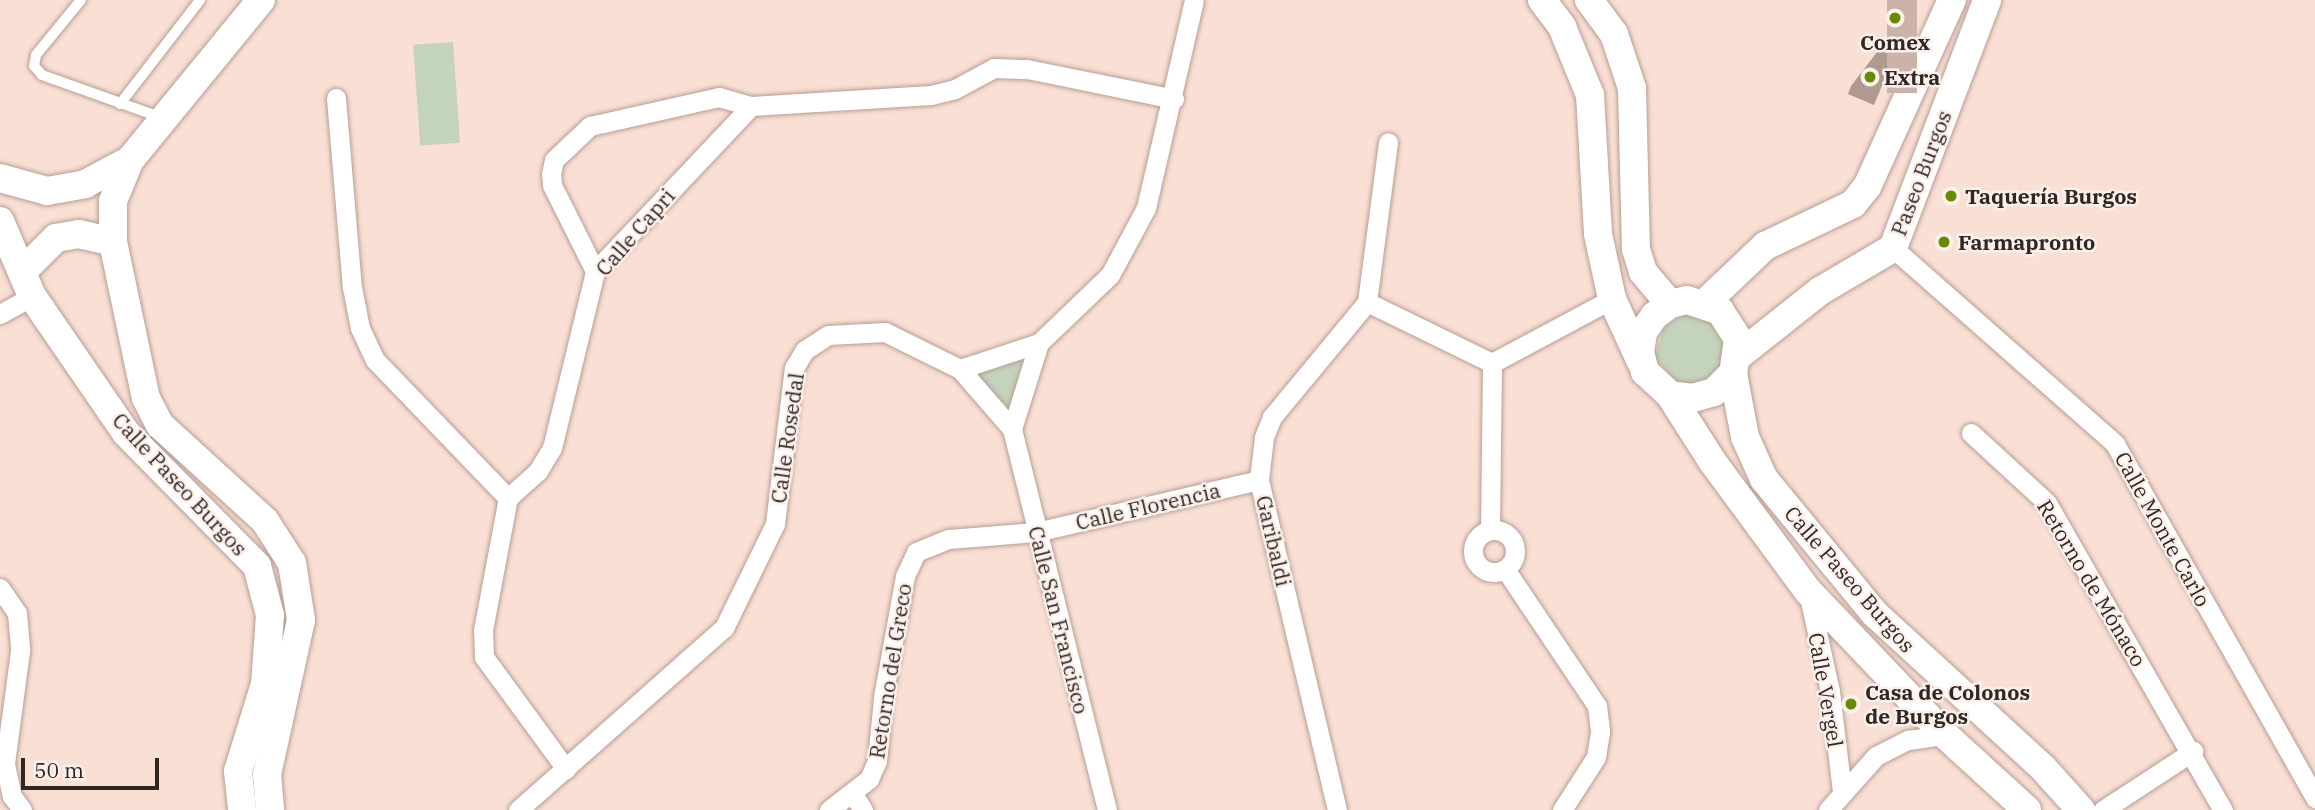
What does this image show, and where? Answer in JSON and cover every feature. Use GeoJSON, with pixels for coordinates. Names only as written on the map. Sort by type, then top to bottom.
{"type":"FeatureCollection","features":[{"type":"Feature","properties":{"kind":"street","name":"Calle Paseo Burgos"},"geometry":{"type":"LineString","coordinates":[[261,0],[130,160],[113,201],[113,242],[146,398],[160,425],[265,521],[292,563],[301,620],[267,774],[270,810]]}},
{"type":"Feature","properties":{"kind":"street"},"geometry":{"type":"LineString","coordinates":[[960,369],[1039,343],[1110,275],[1146,208],[1174,99],[1194,0]]}},
{"type":"Feature","properties":{"kind":"street"},"geometry":{"type":"LineString","coordinates":[[1542,0],[1562,27],[1590,95],[1598,234],[1612,299],[1645,372],[1670,395],[1693,398],[1714,391],[1735,365],[1731,323],[1705,303],[1670,304],[1654,316],[1643,332],[1640,352],[1645,372]]}},
{"type":"Feature","properties":{"kind":"street"},"geometry":{"type":"LineString","coordinates":[[1589,0],[1614,34],[1632,88],[1636,249],[1643,272],[1670,304]]}},
{"type":"Feature","properties":{"kind":"street"},"geometry":{"type":"LineString","coordinates":[[1951,0],[1985,7]]}},
{"type":"Feature","properties":{"kind":"street","name":"Paseo Burgos"},"geometry":{"type":"LineString","coordinates":[[1705,303],[1765,246],[1853,204],[1867,187],[1951,0]]}},
{"type":"Feature","properties":{"kind":"street","name":"Paseo Burgos"},"geometry":{"type":"LineString","coordinates":[[1735,365],[1820,291],[1893,248],[1985,7]]}},
{"type":"Feature","properties":{"kind":"street"},"geometry":{"type":"LineString","coordinates":[[595,271],[552,185],[554,160],[590,126],[719,97],[751,106],[931,95],[955,89],[994,68],[1027,69],[1174,99]]}},
{"type":"Feature","properties":{"kind":"street"},"geometry":{"type":"LineString","coordinates":[[336,98],[352,287],[360,328],[375,360],[508,498],[483,631],[484,657],[566,769]]}},
{"type":"Feature","properties":{"kind":"street","name":"Calle Capri"},"geometry":{"type":"LineString","coordinates":[[508,498],[538,471],[552,448],[595,271],[751,106]]}},
{"type":"Feature","properties":{"kind":"street"},"geometry":{"type":"LineString","coordinates":[[1388,142],[1367,302],[1492,363]]}},
{"type":"Feature","properties":{"kind":"street"},"geometry":{"type":"LineString","coordinates":[[0,178],[47,191],[85,184],[130,160]]}},
{"type":"Feature","properties":{"kind":"street","name":"Calle Paseo Burgos"},"geometry":{"type":"LineString","coordinates":[[0,222],[28,284],[126,433],[257,566],[270,615],[265,684],[238,771],[242,810]]}},
{"type":"Feature","properties":{"kind":"street"},"geometry":{"type":"LineString","coordinates":[[0,314],[28,284],[56,238],[79,234],[113,242]]}},
{"type":"Feature","properties":{"kind":"street","name":"Calle Monte Carlo"},"geometry":{"type":"LineString","coordinates":[[1893,248],[2115,444],[2315,798]]}},
{"type":"Feature","properties":{"kind":"street"},"geometry":{"type":"LineString","coordinates":[[1492,363],[1612,299]]}},
{"type":"Feature","properties":{"kind":"street","name":"Garibaldi"},"geometry":{"type":"LineString","coordinates":[[1337,810],[1259,480],[1264,437],[1272,417],[1367,302]]}},
{"type":"Feature","properties":{"kind":"street","name":"Calle Rosedal"},"geometry":{"type":"LineString","coordinates":[[518,810],[724,628],[775,524],[794,368],[805,351],[828,335],[885,332],[960,369]]}},
{"type":"Feature","properties":{"kind":"street"},"geometry":{"type":"LineString","coordinates":[[1012,429],[1039,343]]}},
{"type":"Feature","properties":{"kind":"street"},"geometry":{"type":"LineString","coordinates":[[1490,529],[1492,363]]}},
{"type":"Feature","properties":{"kind":"street","name":"Calle Paseo Burgos"},"geometry":{"type":"LineString","coordinates":[[1735,365],[1745,437],[1764,479],[1874,613],[2027,753],[2081,810]]}},
{"type":"Feature","properties":{"kind":"street","name":"Calle San Francisco"},"geometry":{"type":"LineString","coordinates":[[960,369],[1012,429],[1107,810]]}},
{"type":"Feature","properties":{"kind":"street","name":"Calle Paseo Burgos"},"geometry":{"type":"LineString","coordinates":[[1670,395],[1712,461],[1808,591],[1945,735],[2000,782],[2027,810]]}},
{"type":"Feature","properties":{"kind":"street","name":"Retorno de Mónaco"},"geometry":{"type":"LineString","coordinates":[[1971,433],[2047,503],[2193,751],[2222,810]]}},
{"type":"Feature","properties":{"kind":"street","name":"Calle Florencia"},"geometry":{"type":"LineString","coordinates":[[1036,532],[1259,480]]}},
{"type":"Feature","properties":{"kind":"street"},"geometry":{"type":"LineString","coordinates":[[1490,529],[1504,532],[1514,543],[1514,557],[1505,569],[1483,569],[1474,558],[1477,537],[1490,529]]}},
{"type":"Feature","properties":{"kind":"street","name":"Retorno del Greco"},"geometry":{"type":"LineString","coordinates":[[829,810],[858,802],[877,761],[883,697],[905,576],[916,552],[949,539],[1036,532]]}},
{"type":"Feature","properties":{"kind":"street"},"geometry":{"type":"LineString","coordinates":[[1505,569],[1597,705],[1600,732],[1596,757],[1562,810]]}},
{"type":"Feature","properties":{"kind":"street"},"geometry":{"type":"LineString","coordinates":[[0,588],[17,613],[20,651],[5,764],[12,796],[22,810]]}},
{"type":"Feature","properties":{"kind":"street","name":"Calle Vergel"},"geometry":{"type":"LineString","coordinates":[[1808,591],[1830,691],[1842,791]]}},
{"type":"Feature","properties":{"kind":"street"},"geometry":{"type":"LineString","coordinates":[[1973,758],[2000,729]]}},
{"type":"Feature","properties":{"kind":"street","name":"Calle Vergel"},"geometry":{"type":"LineString","coordinates":[[1828,810],[1842,791],[1876,756],[1908,740],[1945,735]]}},
{"type":"Feature","properties":{"kind":"street"},"geometry":{"type":"LineString","coordinates":[[2104,810],[2193,751]]}},
{"type":"Feature","properties":{"kind":"street"},"geometry":{"type":"LineString","coordinates":[[2000,782],[2027,753]]}},
{"type":"Feature","properties":{"kind":"street"},"geometry":{"type":"LineString","coordinates":[[238,771],[267,774]]}},
{"type":"Feature","properties":{"kind":"lane"},"geometry":{"type":"LineString","coordinates":[[81,0],[36,55],[34,66],[42,75],[164,119]]}},
{"type":"Feature","properties":{"kind":"lane"},"geometry":{"type":"LineString","coordinates":[[120,104],[200,0]]}},
{"type":"Feature","properties":{"kind":"green space"},"geometry":{"type":"Polygon","coordinates":[[[453,42],[460,143],[420,146],[413,45],[453,42]]]}},
{"type":"Feature","properties":{"kind":"green space"},"geometry":{"type":"Polygon","coordinates":[[[1684,314],[1705,316],[1728,340],[1717,381],[1680,385],[1655,358],[1663,328],[1684,314]]]}},
{"type":"Feature","properties":{"kind":"green space"},"geometry":{"type":"Polygon","coordinates":[[[1022,360],[1011,409],[968,373],[1022,360]]]}},
{"type":"Feature","properties":{"kind":"building"},"geometry":{"type":"Polygon","coordinates":[[[1887,0],[1917,0],[1917,93],[1887,93],[1887,0]]]}},
{"type":"Feature","properties":{"kind":"place","name":"Comex"},"geometry":{"type":"Point","coordinates":[1895,18]}},
{"type":"Feature","properties":{"kind":"place","name":"Extra"},"geometry":{"type":"Point","coordinates":[1870,77]}},
{"type":"Feature","properties":{"kind":"place","name":"Taquería Burgos"},"geometry":{"type":"Point","coordinates":[1951,196]}},
{"type":"Feature","properties":{"kind":"place","name":"Farmapronto"},"geometry":{"type":"Point","coordinates":[1944,242]}},
{"type":"Feature","properties":{"kind":"place","name":"Casa de Colonos de Burgos"},"geometry":{"type":"Point","coordinates":[1851,704]}}]}
